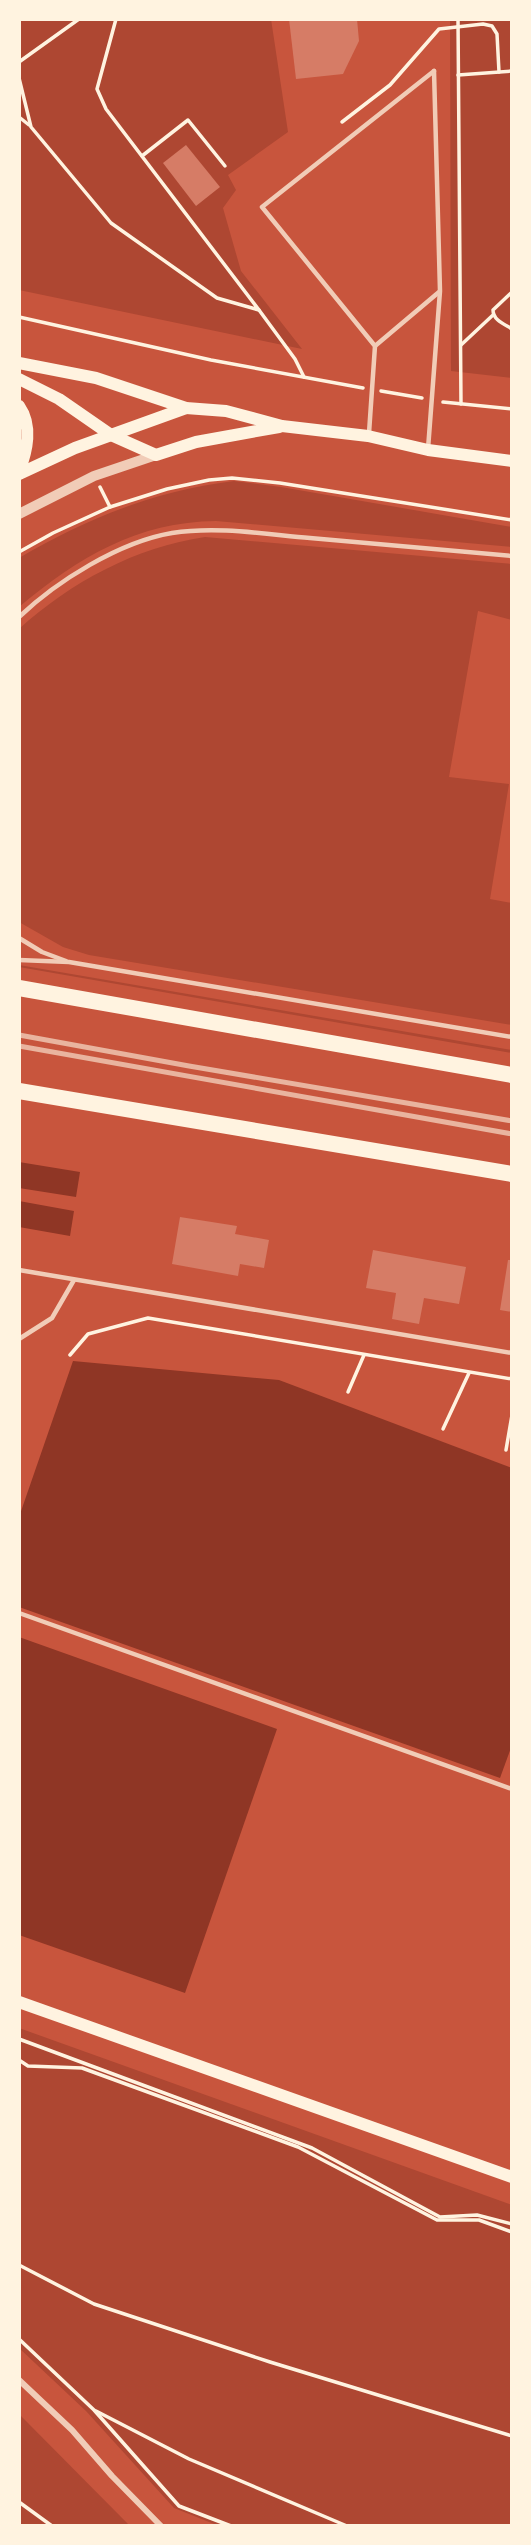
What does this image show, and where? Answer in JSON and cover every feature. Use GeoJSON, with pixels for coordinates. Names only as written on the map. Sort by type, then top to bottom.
{"type":"FeatureCollection","features":[{"type":"Feature","properties":{"kind":"highway"},"geometry":{"type":"LineString","coordinates":[[19,988],[512,1075]]}},
{"type":"Feature","properties":{"kind":"highway"},"geometry":{"type":"LineString","coordinates":[[19,1091],[512,1174]]}},
{"type":"Feature","properties":{"kind":"main road"},"geometry":{"type":"LineString","coordinates":[[19,363],[96,378],[186,408],[226,411],[282,426],[368,436],[428,450],[512,461]]}},
{"type":"Feature","properties":{"kind":"main road"},"geometry":{"type":"LineString","coordinates":[[19,379],[59,399],[111,435],[156,455],[196,442],[282,426]]}},
{"type":"Feature","properties":{"kind":"main road"},"geometry":{"type":"LineString","coordinates":[[19,406],[26,420],[28,435],[27,452],[19,473]]}},
{"type":"Feature","properties":{"kind":"main road"},"geometry":{"type":"LineString","coordinates":[[19,473],[75,448],[186,408]]}},
{"type":"Feature","properties":{"kind":"main road"},"geometry":{"type":"LineString","coordinates":[[19,2002],[512,2177]]}},
{"type":"Feature","properties":{"kind":"street"},"geometry":{"type":"LineString","coordinates":[[19,514],[94,476],[156,455]]}},
{"type":"Feature","properties":{"kind":"street"},"geometry":{"type":"LineString","coordinates":[[19,2380],[72,2430],[161,2526]]}},
{"type":"Feature","properties":{"kind":"lane"},"geometry":{"type":"LineString","coordinates":[[368,436],[375,346],[262,207],[434,71],[440,291],[428,450]]}},
{"type":"Feature","properties":{"kind":"lane"},"geometry":{"type":"LineString","coordinates":[[375,346],[440,291]]}},
{"type":"Feature","properties":{"kind":"lane"},"geometry":{"type":"LineString","coordinates":[[19,618],[53,589],[93,565],[124,548],[170,534],[223,530],[512,556]]}},
{"type":"Feature","properties":{"kind":"lane"},"geometry":{"type":"LineString","coordinates":[[19,938],[42,952],[69,962]]}},
{"type":"Feature","properties":{"kind":"lane"},"geometry":{"type":"LineString","coordinates":[[19,960],[69,962],[512,1037]]}},
{"type":"Feature","properties":{"kind":"lane"},"geometry":{"type":"LineString","coordinates":[[19,1270],[512,1353]]}},
{"type":"Feature","properties":{"kind":"lane"},"geometry":{"type":"LineString","coordinates":[[19,1339],[52,1318],[74,1280]]}},
{"type":"Feature","properties":{"kind":"lane"},"geometry":{"type":"LineString","coordinates":[[19,1613],[512,1789]]}},
{"type":"Feature","properties":{"kind":"path"},"geometry":{"type":"LineString","coordinates":[[19,62],[79,19]]}},
{"type":"Feature","properties":{"kind":"path"},"geometry":{"type":"LineString","coordinates":[[116,19],[97,89],[106,109],[259,310],[295,359],[304,377]]}},
{"type":"Feature","properties":{"kind":"path"},"geometry":{"type":"LineString","coordinates":[[458,19],[461,404]]}},
{"type":"Feature","properties":{"kind":"path"},"geometry":{"type":"LineString","coordinates":[[458,75],[512,71]]}},
{"type":"Feature","properties":{"kind":"path"},"geometry":{"type":"LineString","coordinates":[[19,78],[31,127]]}},
{"type":"Feature","properties":{"kind":"path"},"geometry":{"type":"LineString","coordinates":[[19,117],[31,127],[111,223],[217,298],[259,310]]}},
{"type":"Feature","properties":{"kind":"path"},"geometry":{"type":"LineString","coordinates":[[142,156],[188,120],[225,166]]}},
{"type":"Feature","properties":{"kind":"path"},"geometry":{"type":"LineString","coordinates":[[460,345],[493,315],[497,304],[512,292]]}},
{"type":"Feature","properties":{"kind":"path"},"geometry":{"type":"LineString","coordinates":[[493,315],[512,329]]}},
{"type":"Feature","properties":{"kind":"path"},"geometry":{"type":"LineString","coordinates":[[19,317],[211,360]]}},
{"type":"Feature","properties":{"kind":"path"},"geometry":{"type":"LineString","coordinates":[[94,476],[110,507]]}},
{"type":"Feature","properties":{"kind":"path"},"geometry":{"type":"LineString","coordinates":[[19,552],[110,507],[167,489],[232,478],[280,483],[512,520]]}},
{"type":"Feature","properties":{"kind":"path"},"geometry":{"type":"LineString","coordinates":[[70,1355],[88,1334],[148,1318],[512,1379]]}},
{"type":"Feature","properties":{"kind":"path"},"geometry":{"type":"LineString","coordinates":[[348,1392],[364,1355]]}},
{"type":"Feature","properties":{"kind":"path"},"geometry":{"type":"LineString","coordinates":[[443,1429],[469,1373]]}},
{"type":"Feature","properties":{"kind":"path"},"geometry":{"type":"LineString","coordinates":[[506,1450],[512,1415]]}},
{"type":"Feature","properties":{"kind":"path"},"geometry":{"type":"LineString","coordinates":[[19,2039],[312,2148],[440,2217],[477,2215],[512,2224]]}},
{"type":"Feature","properties":{"kind":"path"},"geometry":{"type":"LineString","coordinates":[[19,2060],[28,2066],[82,2068],[298,2147],[437,2220],[479,2220],[512,2232]]}},
{"type":"Feature","properties":{"kind":"path"},"geometry":{"type":"LineString","coordinates":[[19,2265],[94,2304],[270,2362],[512,2436]]}},
{"type":"Feature","properties":{"kind":"path"},"geometry":{"type":"LineString","coordinates":[[19,2339],[94,2410],[178,2506],[230,2526]]}},
{"type":"Feature","properties":{"kind":"path"},"geometry":{"type":"LineString","coordinates":[[94,2410],[189,2459],[347,2526]]}},
{"type":"Feature","properties":{"kind":"path"},"geometry":{"type":"LineString","coordinates":[[19,2502],[51,2526]]}},
{"type":"Feature","properties":{"kind":"shaded area"},"geometry":{"type":"Polygon","coordinates":[[[19,19],[271,19],[288,132],[228,175],[236,190],[223,208],[241,271],[302,349],[19,290],[19,19]]]}},
{"type":"Feature","properties":{"kind":"shaded area"},"geometry":{"type":"Polygon","coordinates":[[[450,19],[512,19],[512,378],[451,371],[450,19]]]}},
{"type":"Feature","properties":{"kind":"shaded area"},"geometry":{"type":"Polygon","coordinates":[[[234,481],[512,527],[512,547],[216,521],[187,523],[135,535],[110,546],[64,573],[19,607],[19,558],[70,530],[122,508],[176,492],[234,481]]]}},
{"type":"Feature","properties":{"kind":"shaded area"},"geometry":{"type":"Polygon","coordinates":[[[205,537],[512,564],[512,620],[478,611],[449,777],[509,784],[490,899],[512,903],[512,1025],[89,955],[63,947],[19,922],[19,629],[60,596],[106,569],[154,549],[205,537]]]}},
{"type":"Feature","properties":{"kind":"shaded area"},"geometry":{"type":"Polygon","coordinates":[[[19,967],[512,1050],[512,1053],[19,967]]]}},
{"type":"Feature","properties":{"kind":"shaded area"},"geometry":{"type":"Polygon","coordinates":[[[19,1162],[80,1172],[76,1197],[19,1188],[19,1162]]]}},
{"type":"Feature","properties":{"kind":"shaded area"},"geometry":{"type":"Polygon","coordinates":[[[19,1201],[74,1211],[70,1236],[19,1227],[19,1201]]]}},
{"type":"Feature","properties":{"kind":"shaded area"},"geometry":{"type":"Polygon","coordinates":[[[73,1361],[279,1380],[512,1468],[512,1745],[500,1778],[19,1607],[19,1517],[73,1361]]]}},
{"type":"Feature","properties":{"kind":"shaded area"},"geometry":{"type":"Polygon","coordinates":[[[19,1637],[277,1729],[185,1993],[19,1935],[19,1637]]]}},
{"type":"Feature","properties":{"kind":"shaded area"},"geometry":{"type":"Polygon","coordinates":[[[19,2028],[512,2205],[512,2526],[219,2526],[174,2508],[86,2411],[19,2348],[19,2028]]]}},
{"type":"Feature","properties":{"kind":"shaded area"},"geometry":{"type":"Polygon","coordinates":[[[19,2414],[130,2526],[19,2526],[19,2414]]]}},
{"type":"Feature","properties":{"kind":"building"},"geometry":{"type":"Polygon","coordinates":[[[289,19],[357,19],[359,41],[343,74],[296,79],[289,19]]]}},
{"type":"Feature","properties":{"kind":"building"},"geometry":{"type":"Polygon","coordinates":[[[186,145],[220,187],[196,206],[163,163],[186,145]]]}},
{"type":"Feature","properties":{"kind":"building"},"geometry":{"type":"Polygon","coordinates":[[[180,1217],[237,1226],[235,1234],[269,1240],[264,1268],[240,1264],[238,1276],[172,1264],[180,1217]]]}},
{"type":"Feature","properties":{"kind":"building"},"geometry":{"type":"Polygon","coordinates":[[[373,1250],[466,1267],[459,1304],[424,1298],[419,1324],[392,1319],[396,1293],[366,1288],[373,1250]]]}},
{"type":"Feature","properties":{"kind":"building"},"geometry":{"type":"Polygon","coordinates":[[[508,1260],[512,1260],[512,1312],[500,1310],[508,1260]]]}},
{"type":"Feature","properties":{"kind":"railway"},"geometry":{"type":"LineString","coordinates":[[19,1035],[512,1121]]}},
{"type":"Feature","properties":{"kind":"railway"},"geometry":{"type":"LineString","coordinates":[[19,1046],[512,1134]]}}]}
